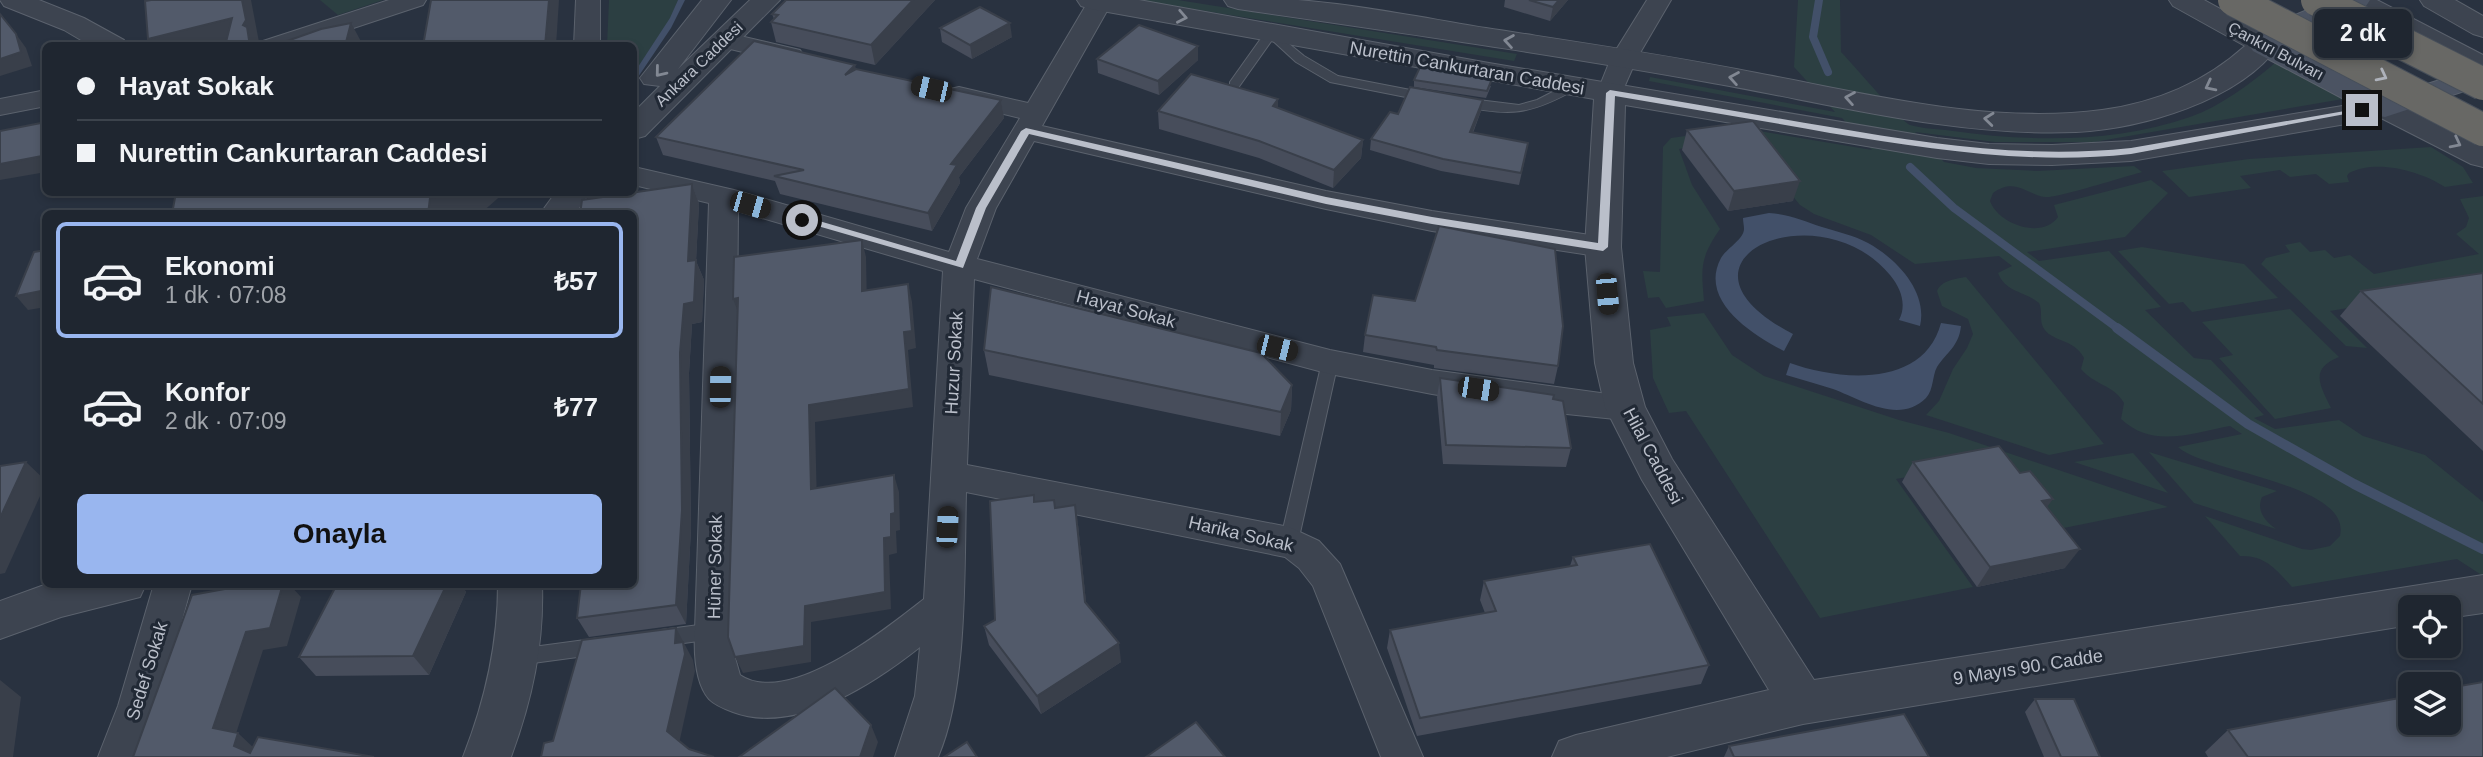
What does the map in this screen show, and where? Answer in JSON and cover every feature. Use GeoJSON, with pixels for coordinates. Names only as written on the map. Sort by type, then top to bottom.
{"type":"FeatureCollection","features":[{"type":"Feature","properties":{"kind":"highway","name":"Çankırı Bulvarı"},"geometry":{"type":"LineString","coordinates":[[2234,0],[2483,130]]}},
{"type":"Feature","properties":{"kind":"highway"},"geometry":{"type":"LineString","coordinates":[[2317,0],[2483,84]]}},
{"type":"Feature","properties":{"kind":"main road"},"geometry":{"type":"LineString","coordinates":[[2264,45],[2281,31],[2355,0]]}},
{"type":"Feature","properties":{"kind":"main road","name":"Çankırı Bulvarı"},"geometry":{"type":"LineString","coordinates":[[2264,45],[2385,108]]}},
{"type":"Feature","properties":{"kind":"main road"},"geometry":{"type":"LineString","coordinates":[[2385,108],[2483,75]]}},
{"type":"Feature","properties":{"kind":"street"},"geometry":{"type":"LineString","coordinates":[[14,0],[74,24],[106,42]]}},
{"type":"Feature","properties":{"kind":"street"},"geometry":{"type":"LineString","coordinates":[[284,42],[414,0]]}},
{"type":"Feature","properties":{"kind":"street"},"geometry":{"type":"LineString","coordinates":[[587,42],[588,0]]}},
{"type":"Feature","properties":{"kind":"street","name":"Ankara Caddesi"},"geometry":{"type":"LineString","coordinates":[[692,32],[703,0]]}},
{"type":"Feature","properties":{"kind":"street","name":"Ankara Caddesi"},"geometry":{"type":"LineString","coordinates":[[637,101],[717,0]]}},
{"type":"Feature","properties":{"kind":"street","name":"Ankara Caddesi"},"geometry":{"type":"LineString","coordinates":[[637,126],[766,0]]}},
{"type":"Feature","properties":{"kind":"street","name":"Nurettin Cankurtaran Caddesi"},"geometry":{"type":"LineString","coordinates":[[1238,0],[1617,76],[1839,132],[1989,154],[2095,155],[2385,108]]}},
{"type":"Feature","properties":{"kind":"street"},"geometry":{"type":"LineString","coordinates":[[1617,76],[1659,0]]}},
{"type":"Feature","properties":{"kind":"street","name":"Çankırı Bulvarı"},"geometry":{"type":"LineString","coordinates":[[2183,0],[2264,45]]}},
{"type":"Feature","properties":{"kind":"street"},"geometry":{"type":"LineString","coordinates":[[2355,0],[2483,67]]}},
{"type":"Feature","properties":{"kind":"street"},"geometry":{"type":"LineString","coordinates":[[2434,0],[2483,28]]}},
{"type":"Feature","properties":{"kind":"street","name":"Nurettin Cankurtaran Caddesi"},"geometry":{"type":"LineString","coordinates":[[1096,1],[1572,86],[1617,76],[1801,90],[1899,107],[2033,122],[2112,118],[2151,109],[2213,85],[2234,73],[2264,45]]}},
{"type":"Feature","properties":{"kind":"street","name":"Huzur Sokak"},"geometry":{"type":"LineString","coordinates":[[916,757],[935,696],[943,606],[959,265],[981,208],[1096,1]]}},
{"type":"Feature","properties":{"kind":"street"},"geometry":{"type":"LineString","coordinates":[[723,40],[818,62]]}},
{"type":"Feature","properties":{"kind":"street","name":"Hilal Caddesi"},"geometry":{"type":"LineString","coordinates":[[1617,76],[1603,247],[1614,363],[1626,407],[1656,469],[1803,703]]}},
{"type":"Feature","properties":{"kind":"street"},"geometry":{"type":"LineString","coordinates":[[940,91],[1031,122],[1326,200],[1432,221],[1603,247]]}},
{"type":"Feature","properties":{"kind":"street"},"geometry":{"type":"LineString","coordinates":[[0,107],[42,99]]}},
{"type":"Feature","properties":{"kind":"street","name":"Çankırı Bulvarı"},"geometry":{"type":"LineString","coordinates":[[2385,108],[2483,157]]}},
{"type":"Feature","properties":{"kind":"street","name":"Hayat Sokak"},"geometry":{"type":"LineString","coordinates":[[637,177],[724,197],[959,265],[1330,362],[1432,382],[1547,400],[1626,407]]}},
{"type":"Feature","properties":{"kind":"street"},"geometry":{"type":"LineString","coordinates":[[560,210],[571,196]]}},
{"type":"Feature","properties":{"kind":"street","name":"Hüner Sokak"},"geometry":{"type":"LineString","coordinates":[[724,197],[714,631],[714,654],[723,686],[741,697],[769,699],[806,694],[846,677],[895,645],[943,606]]}},
{"type":"Feature","properties":{"kind":"street","name":"Harika Sokak"},"geometry":{"type":"LineString","coordinates":[[949,475],[1289,542],[1309,552],[1323,567],[1402,757]]}},
{"type":"Feature","properties":{"kind":"street"},"geometry":{"type":"LineString","coordinates":[[0,607],[61,592],[92,588]]}},
{"type":"Feature","properties":{"kind":"street","name":"Sedef Sokak"},"geometry":{"type":"LineString","coordinates":[[119,757],[172,588]]}},
{"type":"Feature","properties":{"kind":"street"},"geometry":{"type":"LineString","coordinates":[[487,757],[508,702],[518,657],[520,588]]}},
{"type":"Feature","properties":{"kind":"street"},"geometry":{"type":"LineString","coordinates":[[0,621],[61,592]]}},
{"type":"Feature","properties":{"kind":"street","name":"9 Mayıs 90. Cadde"},"geometry":{"type":"LineString","coordinates":[[1576,757],[1650,746],[1803,703],[2483,594]]}},
{"type":"Feature","properties":{"kind":"lane"},"geometry":{"type":"LineString","coordinates":[[1234,85],[1271,33],[1300,59],[1335,79],[1440,99]]}},
{"type":"Feature","properties":{"kind":"lane"},"geometry":{"type":"LineString","coordinates":[[1454,101],[1523,111],[1537,107],[1572,86]]}},
{"type":"Feature","properties":{"kind":"lane"},"geometry":{"type":"LineString","coordinates":[[1289,542],[1330,362]]}},
{"type":"Feature","properties":{"kind":"lane"},"geometry":{"type":"LineString","coordinates":[[648,640],[714,631]]}},
{"type":"Feature","properties":{"kind":"lane"},"geometry":{"type":"LineString","coordinates":[[518,657],[622,643]]}},
{"type":"Feature","properties":{"kind":"shaded area"},"geometry":{"type":"Polygon","coordinates":[[[320,0],[383,0],[338,15],[320,0]]]}},
{"type":"Feature","properties":{"kind":"shaded area"},"geometry":{"type":"Polygon","coordinates":[[[609,0],[678,0],[671,18],[637,69],[637,42],[607,42],[609,0]]]}},
{"type":"Feature","properties":{"kind":"shaded area"},"geometry":{"type":"Polygon","coordinates":[[[1137,0],[1178,0],[1517,54],[1514,61],[1137,0]]]}},
{"type":"Feature","properties":{"kind":"shaded area"},"geometry":{"type":"Polygon","coordinates":[[[1798,0],[1840,0],[1841,52],[1905,121],[1920,127],[1982,135],[2042,138],[2132,132],[2162,126],[2213,107],[2235,94],[2275,63],[2343,99],[2094,142],[1995,142],[1915,132],[1944,162],[1976,168],[2037,171],[2134,166],[2142,172],[2051,197],[2008,186],[1993,193],[1990,201],[2002,216],[2011,222],[2032,228],[2042,227],[2051,224],[2058,217],[2054,205],[2151,180],[2168,193],[2125,237],[2027,252],[2039,261],[2109,251],[2161,307],[2145,310],[2194,358],[2211,360],[2264,415],[2254,418],[2275,429],[2339,420],[2363,436],[2425,455],[2483,502],[2483,576],[2457,559],[2292,587],[2263,561],[2240,556],[2205,516],[2311,550],[2330,546],[2340,536],[2338,518],[2324,503],[2301,491],[2193,456],[2178,447],[2242,434],[2230,426],[2173,436],[2146,434],[2133,428],[2121,419],[2124,403],[2120,397],[2081,369],[2084,358],[2080,352],[2046,332],[2039,303],[2001,280],[1998,273],[2012,266],[1999,256],[1915,264],[1871,235],[1814,214],[1800,205],[1735,127],[1872,150],[1842,118],[1649,81],[1650,77],[1835,112],[1794,67],[1798,0]]]}},
{"type":"Feature","properties":{"kind":"shaded area"},"geometry":{"type":"Polygon","coordinates":[[[1685,136],[1692,147],[1679,149],[1692,185],[1720,229],[1703,263],[1704,301],[1666,308],[1659,297],[1648,298],[1643,271],[1660,272],[1663,147],[1671,138],[1685,136]]]}},
{"type":"Feature","properties":{"kind":"shaded area"},"geometry":{"type":"Polygon","coordinates":[[[2431,147],[2463,167],[2473,183],[2445,187],[2411,172],[2372,167],[2349,173],[2349,182],[2329,184],[2316,174],[2290,177],[2280,170],[2240,176],[2251,188],[2189,197],[2162,171],[2249,159],[2431,147]]]}},
{"type":"Feature","properties":{"kind":"shaded area"},"geometry":{"type":"Polygon","coordinates":[[[2483,196],[2483,285],[2330,311],[2367,348],[2346,346],[2261,264],[2266,258],[2290,252],[2285,245],[2300,242],[2310,252],[2325,250],[2334,258],[2350,255],[2374,274],[2479,254],[2456,234],[2466,227],[2469,218],[2460,199],[2483,196]]]}},
{"type":"Feature","properties":{"kind":"shaded area"},"geometry":{"type":"Polygon","coordinates":[[[2142,247],[2244,264],[2278,298],[2192,312],[2183,302],[2169,304],[2118,251],[2142,247]]]}},
{"type":"Feature","properties":{"kind":"shaded area"},"geometry":{"type":"Polygon","coordinates":[[[1966,277],[2104,444],[2049,455],[1926,415],[1939,401],[1973,334],[1968,319],[1942,306],[1937,291],[1945,282],[1966,277]]]}},
{"type":"Feature","properties":{"kind":"shaded area"},"geometry":{"type":"Polygon","coordinates":[[[2290,309],[2339,357],[2320,372],[2321,385],[2331,408],[2275,419],[2219,358],[2233,355],[2202,322],[2290,309]]]}},
{"type":"Feature","properties":{"kind":"shaded area"},"geometry":{"type":"Polygon","coordinates":[[[1704,313],[1732,355],[1764,376],[1899,420],[1949,433],[2168,507],[2044,532],[1988,462],[1896,479],[1973,587],[1820,618],[1686,411],[1669,413],[1653,378],[1650,330],[1671,326],[1667,317],[1704,313]]]}},
{"type":"Feature","properties":{"kind":"shaded area"},"geometry":{"type":"Polygon","coordinates":[[[2149,452],[2277,491],[2262,497],[2260,502],[2265,519],[2276,529],[2194,503],[2149,452]]]}},
{"type":"Feature","properties":{"kind":"shaded area"},"geometry":{"type":"Polygon","coordinates":[[[2133,453],[2168,493],[2074,462],[2133,453]]]}},
{"type":"Feature","properties":{"kind":"water"},"geometry":{"type":"Polygon","coordinates":[[[678,0],[685,0],[671,28],[637,79],[637,68],[670,18],[678,0]]]}},
{"type":"Feature","properties":{"kind":"water"},"geometry":{"type":"Polygon","coordinates":[[[1769,213],[1789,216],[1851,236],[1879,250],[1899,267],[1915,289],[1921,313],[1920,326],[1899,320],[1903,303],[1897,285],[1890,275],[1859,250],[1825,237],[1790,236],[1762,244],[1743,260],[1739,282],[1754,307],[1793,334],[1784,351],[1744,326],[1723,302],[1717,288],[1716,274],[1721,258],[1743,233],[1743,218],[1769,213]]]}},
{"type":"Feature","properties":{"kind":"water"},"geometry":{"type":"Polygon","coordinates":[[[1941,323],[1961,326],[1960,333],[1937,367],[1929,394],[1915,406],[1892,410],[1786,375],[1790,363],[1810,369],[1855,375],[1878,374],[1899,369],[1917,359],[1932,344],[1941,323]]]}},
{"type":"Feature","properties":{"kind":"building"},"geometry":{"type":"Polygon","coordinates":[[[242,0],[246,20],[243,25],[247,27],[249,42],[226,42],[232,18],[148,39],[145,1],[242,0]]]}},
{"type":"Feature","properties":{"kind":"building"},"geometry":{"type":"Polygon","coordinates":[[[431,0],[549,0],[545,42],[424,42],[431,0]]]}},
{"type":"Feature","properties":{"kind":"building"},"geometry":{"type":"Polygon","coordinates":[[[786,0],[913,0],[871,45],[771,22],[778,15],[772,14],[786,0]]]}},
{"type":"Feature","properties":{"kind":"building"},"geometry":{"type":"Polygon","coordinates":[[[1529,0],[1559,0],[1553,7],[1529,0]]]}},
{"type":"Feature","properties":{"kind":"building"},"geometry":{"type":"Polygon","coordinates":[[[980,7],[1010,23],[970,45],[940,28],[980,7]]]}},
{"type":"Feature","properties":{"kind":"building"},"geometry":{"type":"Polygon","coordinates":[[[0,14],[16,34],[21,52],[0,59],[0,14]]]}},
{"type":"Feature","properties":{"kind":"building"},"geometry":{"type":"Polygon","coordinates":[[[351,23],[346,42],[284,42],[321,29],[351,23]]]}},
{"type":"Feature","properties":{"kind":"building"},"geometry":{"type":"Polygon","coordinates":[[[1139,25],[1198,46],[1158,81],[1097,59],[1139,25]]]}},
{"type":"Feature","properties":{"kind":"building"},"geometry":{"type":"Polygon","coordinates":[[[754,41],[855,65],[845,75],[856,69],[1001,100],[951,164],[957,165],[928,213],[774,176],[804,170],[656,137],[754,41]]]}},
{"type":"Feature","properties":{"kind":"building"},"geometry":{"type":"Polygon","coordinates":[[[1421,65],[1492,79],[1487,91],[1414,80],[1421,65]]]}},
{"type":"Feature","properties":{"kind":"building"},"geometry":{"type":"Polygon","coordinates":[[[1191,74],[1278,99],[1273,106],[1363,140],[1334,170],[1259,141],[1158,111],[1191,74]]]}},
{"type":"Feature","properties":{"kind":"building"},"geometry":{"type":"Polygon","coordinates":[[[1410,87],[1483,100],[1470,132],[1528,143],[1521,173],[1443,159],[1371,139],[1390,112],[1398,114],[1410,87]]]}},
{"type":"Feature","properties":{"kind":"building"},"geometry":{"type":"Polygon","coordinates":[[[1753,121],[1800,181],[1734,191],[1687,130],[1753,121]]]}},
{"type":"Feature","properties":{"kind":"building"},"geometry":{"type":"Polygon","coordinates":[[[42,123],[42,156],[0,164],[0,131],[42,123]]]}},
{"type":"Feature","properties":{"kind":"building"},"geometry":{"type":"Polygon","coordinates":[[[692,184],[688,261],[696,260],[694,302],[684,304],[680,353],[682,510],[676,605],[577,618],[581,588],[637,588],[637,210],[581,210],[582,200],[637,196],[637,192],[692,184]]]}},
{"type":"Feature","properties":{"kind":"building"},"geometry":{"type":"Polygon","coordinates":[[[175,196],[442,196],[430,198],[428,210],[173,210],[175,196]]]}},
{"type":"Feature","properties":{"kind":"building"},"geometry":{"type":"Polygon","coordinates":[[[1439,226],[1555,249],[1563,326],[1558,366],[1437,350],[1436,347],[1365,335],[1373,295],[1415,301],[1439,226]]]}},
{"type":"Feature","properties":{"kind":"building"},"geometry":{"type":"Polygon","coordinates":[[[862,240],[862,291],[908,284],[912,331],[904,332],[909,389],[809,405],[811,489],[894,475],[895,513],[891,514],[891,537],[884,538],[885,592],[805,606],[804,646],[735,657],[728,637],[738,298],[733,299],[734,257],[862,240]]]}},
{"type":"Feature","properties":{"kind":"building"},"geometry":{"type":"Polygon","coordinates":[[[42,251],[42,291],[16,296],[34,252],[42,251]]]}},
{"type":"Feature","properties":{"kind":"building"},"geometry":{"type":"Polygon","coordinates":[[[2483,273],[2483,404],[2361,291],[2483,273]]]}},
{"type":"Feature","properties":{"kind":"building"},"geometry":{"type":"Polygon","coordinates":[[[991,287],[1261,353],[1292,385],[1281,412],[984,350],[991,287]]]}},
{"type":"Feature","properties":{"kind":"building"},"geometry":{"type":"Polygon","coordinates":[[[1440,378],[1554,395],[1553,399],[1563,401],[1571,448],[1446,445],[1440,378]]]}},
{"type":"Feature","properties":{"kind":"building"},"geometry":{"type":"Polygon","coordinates":[[[1999,446],[2020,473],[2030,471],[2053,499],[2042,501],[2080,549],[1990,567],[1913,462],[1999,446]]]}},
{"type":"Feature","properties":{"kind":"building"},"geometry":{"type":"Polygon","coordinates":[[[26,462],[0,518],[0,466],[26,462]]]}},
{"type":"Feature","properties":{"kind":"building"},"geometry":{"type":"Polygon","coordinates":[[[1034,495],[1034,502],[1054,500],[1055,508],[1075,505],[1085,602],[1119,643],[1037,696],[984,626],[995,620],[990,501],[1034,495]]]}},
{"type":"Feature","properties":{"kind":"building"},"geometry":{"type":"Polygon","coordinates":[[[1650,544],[1709,665],[1420,718],[1390,630],[1496,611],[1484,581],[1577,565],[1573,557],[1650,544]]]}},
{"type":"Feature","properties":{"kind":"building"},"geometry":{"type":"Polygon","coordinates":[[[230,588],[282,588],[270,628],[246,632],[213,728],[238,733],[234,746],[250,753],[258,737],[374,757],[133,757],[192,595],[230,588]]]}},
{"type":"Feature","properties":{"kind":"building"},"geometry":{"type":"Polygon","coordinates":[[[335,588],[445,588],[413,656],[299,657],[335,588]]]}},
{"type":"Feature","properties":{"kind":"building"},"geometry":{"type":"Polygon","coordinates":[[[676,628],[675,643],[683,642],[685,654],[667,731],[689,749],[714,757],[541,757],[544,743],[553,741],[582,640],[676,628]]]}},
{"type":"Feature","properties":{"kind":"building"},"geometry":{"type":"Polygon","coordinates":[[[2483,682],[2483,757],[2248,757],[2228,730],[2398,698],[2398,735],[2461,735],[2461,686],[2483,682]]]}},
{"type":"Feature","properties":{"kind":"building"},"geometry":{"type":"Polygon","coordinates":[[[835,688],[871,725],[860,757],[739,757],[835,688]]]}},
{"type":"Feature","properties":{"kind":"building"},"geometry":{"type":"Polygon","coordinates":[[[2035,699],[2074,699],[2100,757],[2061,757],[2035,699]]]}},
{"type":"Feature","properties":{"kind":"building"},"geometry":{"type":"Polygon","coordinates":[[[1904,714],[1929,757],[1734,757],[1729,746],[1904,714]]]}},
{"type":"Feature","properties":{"kind":"building"},"geometry":{"type":"Polygon","coordinates":[[[1196,722],[1225,757],[1146,757],[1196,722]]]}},
{"type":"Feature","properties":{"kind":"building"},"geometry":{"type":"Polygon","coordinates":[[[967,742],[977,757],[944,757],[967,742]]]}},
{"type":"Feature","properties":{"kind":"waterway"},"geometry":{"type":"LineString","coordinates":[[1819,0],[1813,37],[1828,72]]}},
{"type":"Feature","properties":{"kind":"waterway"},"geometry":{"type":"LineString","coordinates":[[1910,167],[1954,208],[2120,330]]}},
{"type":"Feature","properties":{"kind":"waterway"},"geometry":{"type":"LineString","coordinates":[[2117,328],[2248,424],[2354,484],[2483,549]]}},
{"type":"Feature","properties":{"kind":"route"},"geometry":{"type":"LineString","coordinates":[[802,220],[959,265],[981,208],[1026,131],[1326,200],[1432,221],[1603,247],[1610,93],[1937,148],[2010,155],[2095,155],[2131,151],[2362,110]]}}]}
